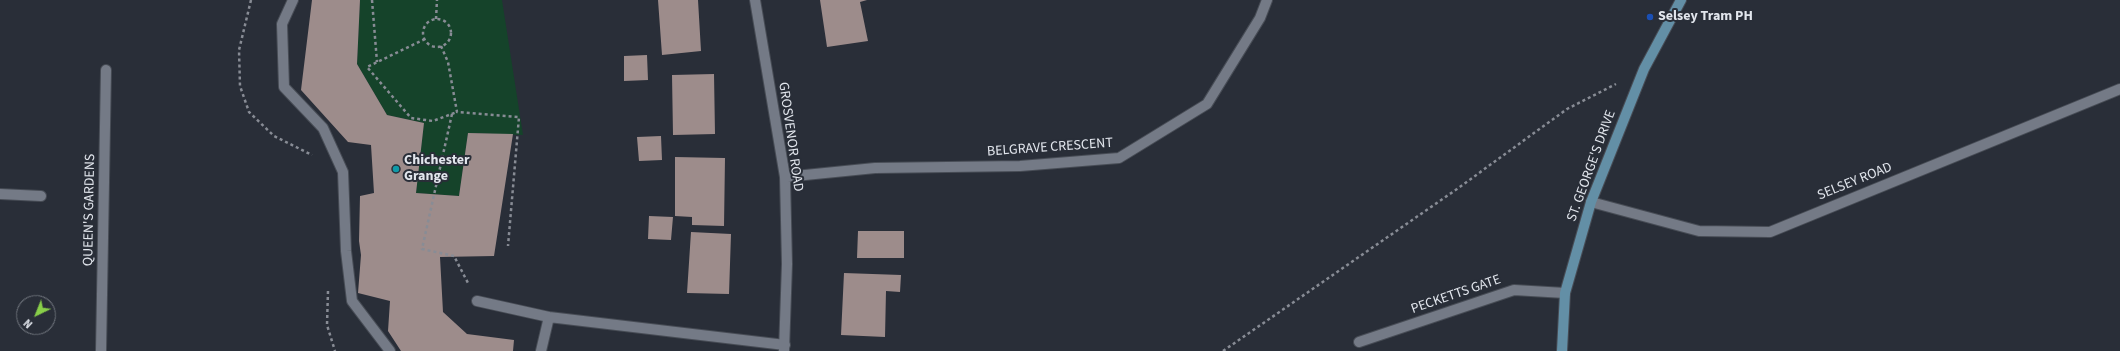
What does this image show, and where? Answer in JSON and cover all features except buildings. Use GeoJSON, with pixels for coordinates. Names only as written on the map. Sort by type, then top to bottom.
{"type":"FeatureCollection","features":[{"type":"Feature","properties":{"kind":"main road","name":"ST. GEORGE'S DRIVE"},"geometry":{"type":"LineString","coordinates":[[1562,351],[1565,294],[1591,202],[1644,70],[1681,0]]}},
{"type":"Feature","properties":{"kind":"street"},"geometry":{"type":"LineString","coordinates":[[293,0],[282,24],[284,87],[323,128],[344,172],[346,251],[352,301],[390,351]]}},
{"type":"Feature","properties":{"kind":"street","name":"GROSVENOR ROAD"},"geometry":{"type":"LineString","coordinates":[[755,0],[784,177],[787,264],[784,348]]}},
{"type":"Feature","properties":{"kind":"street","name":"BELGRAVE CRESCENT"},"geometry":{"type":"LineString","coordinates":[[784,177],[875,168],[1020,166],[1119,158],[1207,104],[1260,18],[1267,0]]}},
{"type":"Feature","properties":{"kind":"street","name":"QUEEN'S GARDENS"},"geometry":{"type":"LineString","coordinates":[[101,351],[106,70]]}},
{"type":"Feature","properties":{"kind":"street","name":"SELSEY ROAD"},"geometry":{"type":"LineString","coordinates":[[1591,202],[1699,231],[1770,232],[2120,89]]}},
{"type":"Feature","properties":{"kind":"street"},"geometry":{"type":"LineString","coordinates":[[0,194],[41,196]]}},
{"type":"Feature","properties":{"kind":"street","name":"PECKETTS GATE"},"geometry":{"type":"LineString","coordinates":[[1359,342],[1514,290],[1565,294]]}},
{"type":"Feature","properties":{"kind":"street"},"geometry":{"type":"LineString","coordinates":[[476,301],[549,317],[784,348]]}},
{"type":"Feature","properties":{"kind":"street"},"geometry":{"type":"LineString","coordinates":[[541,351],[549,317]]}},
{"type":"Feature","properties":{"kind":"path"},"geometry":{"type":"LineString","coordinates":[[251,0],[239,50],[240,86],[249,112],[274,136],[316,157]]}},
{"type":"Feature","properties":{"kind":"path"},"geometry":{"type":"LineString","coordinates":[[372,0],[377,62]]}},
{"type":"Feature","properties":{"kind":"path"},"geometry":{"type":"LineString","coordinates":[[436,19],[437,0]]}},
{"type":"Feature","properties":{"kind":"path"},"geometry":{"type":"LineString","coordinates":[[436,19],[444,21],[451,32],[448,41],[441,46],[432,45],[425,39],[425,26],[436,19]]}},
{"type":"Feature","properties":{"kind":"path"},"geometry":{"type":"LineString","coordinates":[[425,39],[367,67],[411,118],[433,121],[457,112],[519,117],[508,246]]}},
{"type":"Feature","properties":{"kind":"path"},"geometry":{"type":"LineString","coordinates":[[441,46],[448,62],[457,112]]}},
{"type":"Feature","properties":{"kind":"path"},"geometry":{"type":"LineString","coordinates":[[1223,351],[1457,188],[1567,109],[1644,70]]}},
{"type":"Feature","properties":{"kind":"path"},"geometry":{"type":"LineString","coordinates":[[452,114],[422,249],[454,256],[476,301]]}},
{"type":"Feature","properties":{"kind":"path"},"geometry":{"type":"LineString","coordinates":[[329,287],[327,325],[335,351]]}},
{"type":"Feature","properties":{"kind":"green space"},"geometry":{"type":"Polygon","coordinates":[[[360,0],[502,0],[523,135],[468,133],[459,196],[416,193],[424,123],[387,115],[357,64],[360,0]]]}},
{"type":"Feature","properties":{"kind":"place","name":"Selsey Tram PH"},"geometry":{"type":"Point","coordinates":[1650,17]}},
{"type":"Feature","properties":{"kind":"place","name":"Chichester Grange"},"geometry":{"type":"Point","coordinates":[396,169]}}]}
